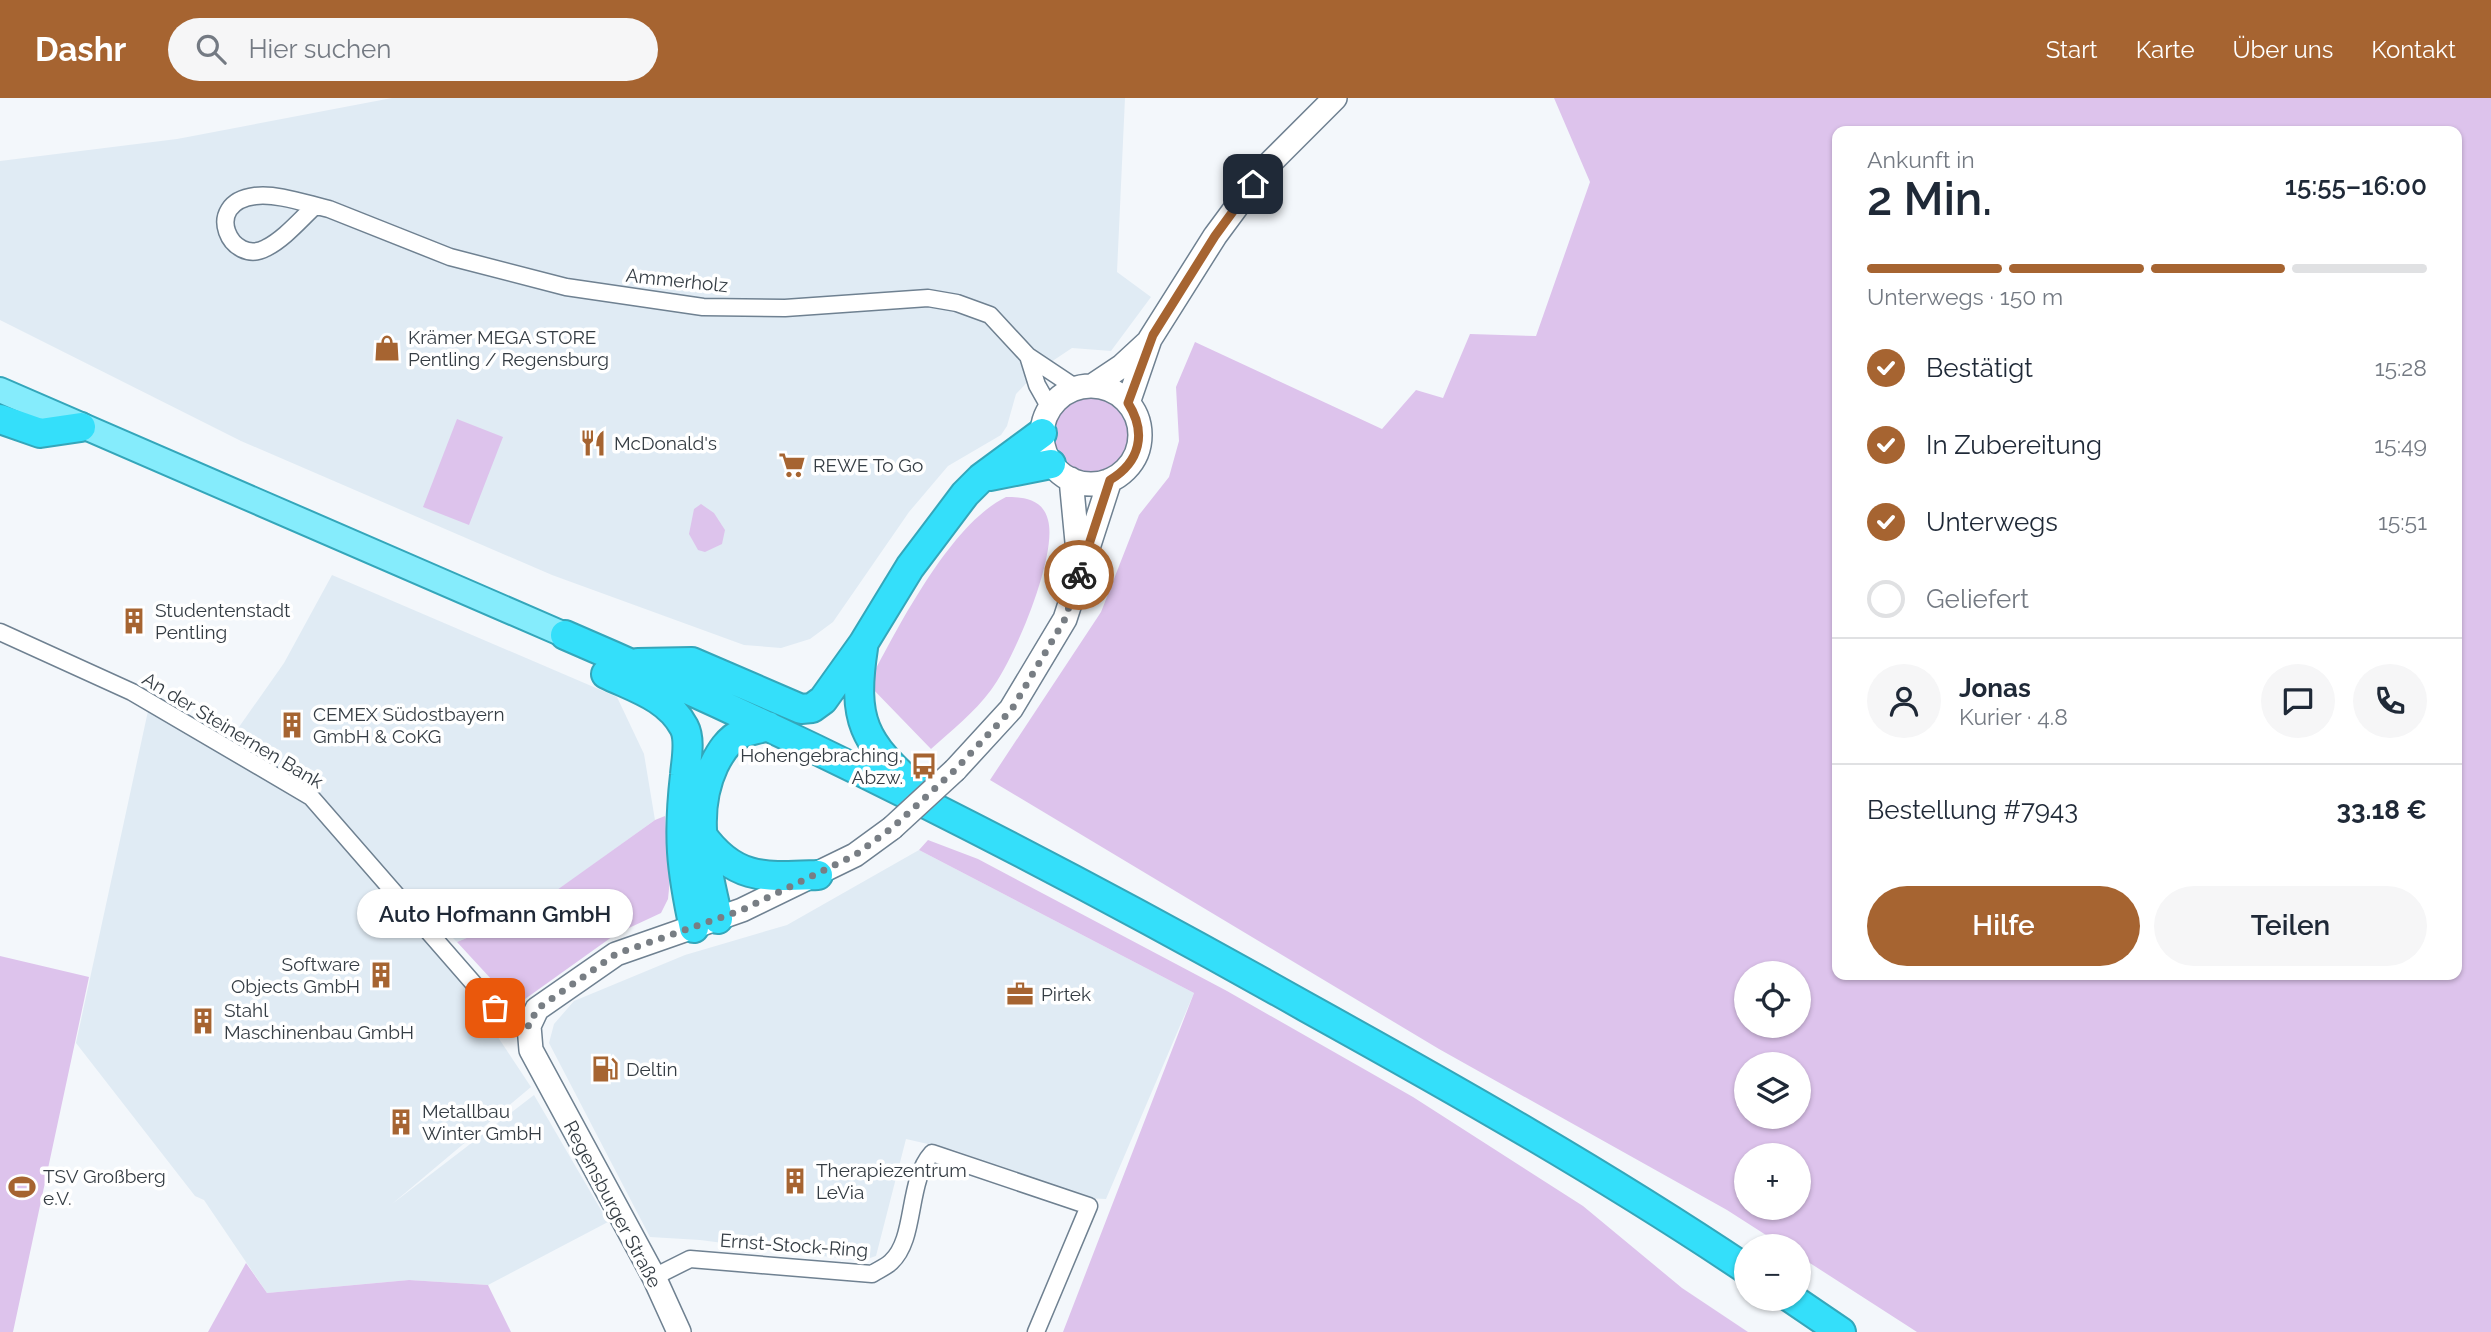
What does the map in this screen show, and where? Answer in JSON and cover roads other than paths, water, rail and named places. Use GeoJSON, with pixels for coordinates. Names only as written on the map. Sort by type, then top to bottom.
{"type":"FeatureCollection","features":[{"type":"Feature","properties":{"kind":"highway"},"geometry":{"type":"LineString","coordinates":[[0,419],[40,433],[81,427]]}},
{"type":"Feature","properties":{"kind":"highway"},"geometry":{"type":"LineString","coordinates":[[629,664],[692,662],[801,709],[812,709],[824,700],[863,644],[910,567],[981,478],[1046,420]]}},
{"type":"Feature","properties":{"kind":"highway"},"geometry":{"type":"LineString","coordinates":[[981,478],[1061,471]]}},
{"type":"Feature","properties":{"kind":"highway"},"geometry":{"type":"LineString","coordinates":[[565,635],[768,726],[943,811],[1226,962],[1539,1137],[1734,1261]]}},
{"type":"Feature","properties":{"kind":"highway"},"geometry":{"type":"LineString","coordinates":[[565,635],[586,664],[664,701],[685,729],[687,752],[679,831],[680,863],[706,923]]}},
{"type":"Feature","properties":{"kind":"highway"},"geometry":{"type":"LineString","coordinates":[[863,644],[858,699],[860,714],[871,743],[899,773],[943,811]]}},
{"type":"Feature","properties":{"kind":"highway"},"geometry":{"type":"LineString","coordinates":[[706,923],[700,807],[706,782],[719,755],[741,734],[768,726]]}},
{"type":"Feature","properties":{"kind":"highway"},"geometry":{"type":"LineString","coordinates":[[701,833],[714,852],[743,872],[764,877],[818,875]]}},
{"type":"Feature","properties":{"kind":"highway"},"geometry":{"type":"LineString","coordinates":[[1810,1311],[1841,1332]]}},
{"type":"Feature","properties":{"kind":"main road"},"geometry":{"type":"LineString","coordinates":[[0,390],[565,635]]}},
{"type":"Feature","properties":{"kind":"street"},"geometry":{"type":"LineString","coordinates":[[1128,403],[1150,340],[1215,236],[1266,167],[1335,98]]}},
{"type":"Feature","properties":{"kind":"street","name":"Ammerholz"},"geometry":{"type":"LineString","coordinates":[[315,206],[265,249],[251,251],[240,248],[231,241],[225,230],[225,217],[230,206],[244,198],[258,195],[315,206],[450,257],[580,289],[703,307],[785,308],[928,298],[957,303],[990,315],[1028,356],[1084,387]]}},
{"type":"Feature","properties":{"kind":"street"},"geometry":{"type":"LineString","coordinates":[[1080,572],[1061,471],[1044,449],[1046,420],[1061,396],[1122,366],[1150,340]]}},
{"type":"Feature","properties":{"kind":"street","name":"Ammerholz"},"geometry":{"type":"LineString","coordinates":[[1028,356],[1046,420]]}},
{"type":"Feature","properties":{"kind":"street"},"geometry":{"type":"LineString","coordinates":[[1061,471],[1097,483],[1110,480],[1123,472],[1138,446],[1136,416],[1128,403],[1118,394],[1084,387]]}},
{"type":"Feature","properties":{"kind":"street"},"geometry":{"type":"LineString","coordinates":[[529,1026],[537,1009],[616,954],[706,923],[818,875],[855,855],[892,828],[955,770],[1012,709],[1065,619],[1110,480]]}},
{"type":"Feature","properties":{"kind":"street","name":"An der Steinernen Bank"},"geometry":{"type":"LineString","coordinates":[[0,632],[132,692],[311,797],[495,1008],[529,1026]]}},
{"type":"Feature","properties":{"kind":"street","name":"Regensburger Straße"},"geometry":{"type":"LineString","coordinates":[[529,1026],[531,1050],[654,1277],[678,1332]]}},
{"type":"Feature","properties":{"kind":"street","name":"Ernst-Stock-Ring"},"geometry":{"type":"LineString","coordinates":[[654,1277],[690,1259],[872,1274],[892,1262],[901,1246],[921,1166],[932,1153],[1089,1206],[1036,1332]]}},
{"type":"Feature","properties":{"kind":"place","name":"Krämer MEGA STORE Pentling / Regensburg"},"geometry":{"type":"Point","coordinates":[387,348]}},
{"type":"Feature","properties":{"kind":"place","name":"McDonald's"},"geometry":{"type":"Point","coordinates":[593,443]}},
{"type":"Feature","properties":{"kind":"place","name":"REWE To Go"},"geometry":{"type":"Point","coordinates":[792,465]}},
{"type":"Feature","properties":{"kind":"place","name":"Studentenstadt Pentling"},"geometry":{"type":"Point","coordinates":[134,621]}},
{"type":"Feature","properties":{"kind":"place","name":"CEMEX Südostbayern GmbH & CoKG"},"geometry":{"type":"Point","coordinates":[292,725]}},
{"type":"Feature","properties":{"kind":"place","name":"Hohengebraching, Abzw."},"geometry":{"type":"Point","coordinates":[924,766]}},
{"type":"Feature","properties":{"kind":"place","name":"Software Objects GmbH"},"geometry":{"type":"Point","coordinates":[381,975]}},
{"type":"Feature","properties":{"kind":"place","name":"Pirtek"},"geometry":{"type":"Point","coordinates":[1020,994]}},
{"type":"Feature","properties":{"kind":"place","name":"Auto Hofmann GmbH"},"geometry":{"type":"Point","coordinates":[495,1008]}},
{"type":"Feature","properties":{"kind":"place","name":"Stahl Maschinenbau GmbH"},"geometry":{"type":"Point","coordinates":[203,1021]}},
{"type":"Feature","properties":{"kind":"place","name":"Deltin"},"geometry":{"type":"Point","coordinates":[605,1069]}},
{"type":"Feature","properties":{"kind":"place","name":"Metallbau Winter GmbH"},"geometry":{"type":"Point","coordinates":[401,1122]}},
{"type":"Feature","properties":{"kind":"place","name":"Therapiezentrum LeVia"},"geometry":{"type":"Point","coordinates":[795,1181]}},
{"type":"Feature","properties":{"kind":"place","name":"TSV Großberg e.V."},"geometry":{"type":"Point","coordinates":[22,1187]}}]}
